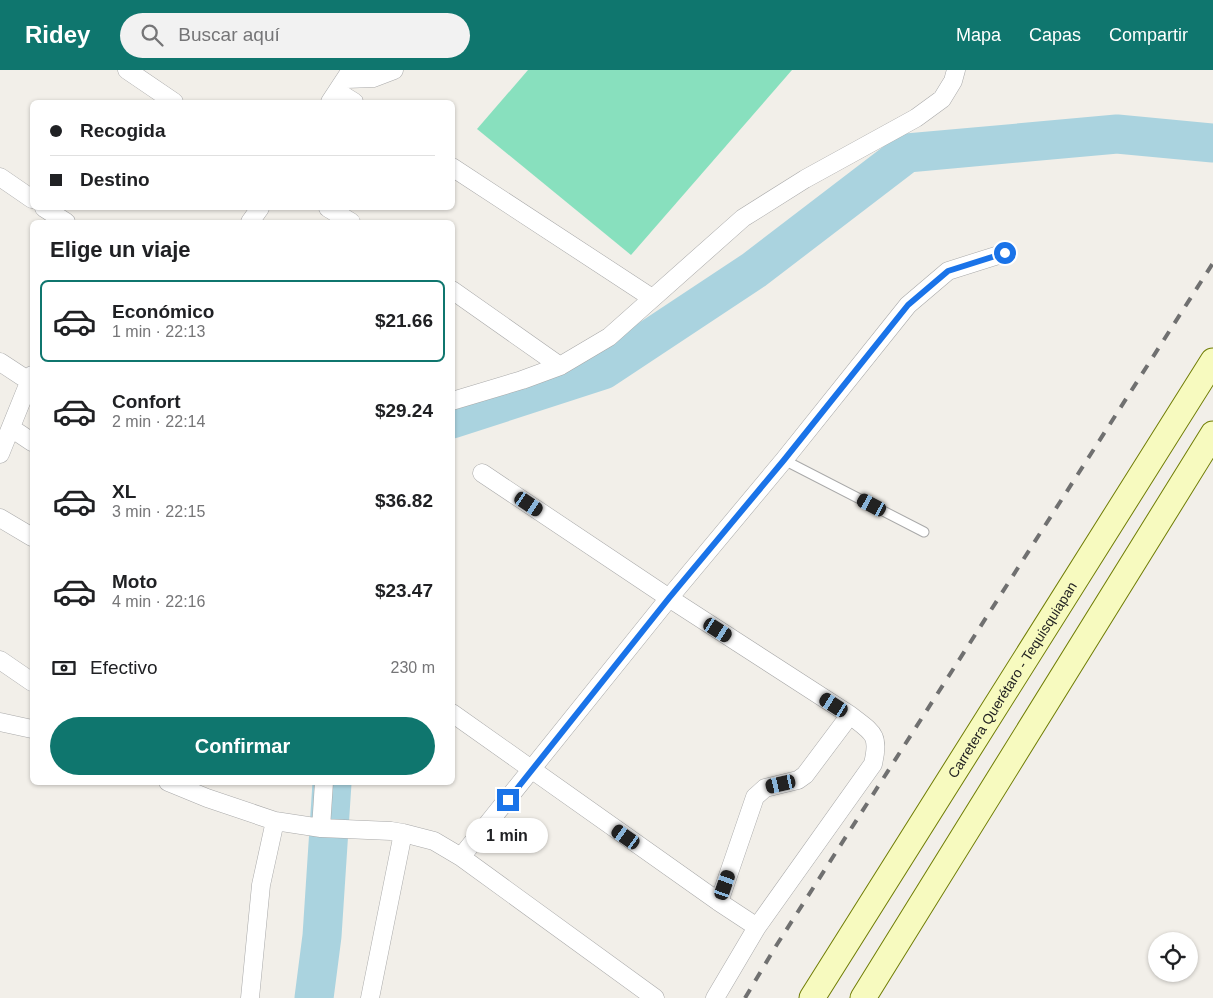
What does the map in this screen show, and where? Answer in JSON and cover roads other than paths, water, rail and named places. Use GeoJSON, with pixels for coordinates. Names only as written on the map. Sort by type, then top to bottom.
{"type":"FeatureCollection","features":[{"type":"Feature","properties":{"kind":"main road","name":"Carretera Querétaro - Tequisquiapan"},"geometry":{"type":"LineString","coordinates":[[812,998],[1213,361]]}},
{"type":"Feature","properties":{"kind":"main road"},"geometry":{"type":"LineString","coordinates":[[863,998],[1213,434]]}},
{"type":"Feature","properties":{"kind":"street"},"geometry":{"type":"LineString","coordinates":[[127,70],[171,100]]}},
{"type":"Feature","properties":{"kind":"street"},"geometry":{"type":"LineString","coordinates":[[352,100],[341,86],[394,70]]}},
{"type":"Feature","properties":{"kind":"street"},"geometry":{"type":"LineString","coordinates":[[455,400],[522,380],[560,366],[609,337],[743,218],[804,179],[916,118],[942,99],[954,81],[956,70]]}},
{"type":"Feature","properties":{"kind":"street"},"geometry":{"type":"LineString","coordinates":[[455,169],[652,298]]}},
{"type":"Feature","properties":{"kind":"street"},"geometry":{"type":"LineString","coordinates":[[0,177],[30,199]]}},
{"type":"Feature","properties":{"kind":"street"},"geometry":{"type":"LineString","coordinates":[[47,210],[63,220]]}},
{"type":"Feature","properties":{"kind":"street"},"geometry":{"type":"LineString","coordinates":[[331,210],[348,220]]}},
{"type":"Feature","properties":{"kind":"street"},"geometry":{"type":"LineString","coordinates":[[462,857],[669,598],[784,460],[908,305],[948,271],[1005,253]]}},
{"type":"Feature","properties":{"kind":"street"},"geometry":{"type":"LineString","coordinates":[[455,292],[560,366]]}},
{"type":"Feature","properties":{"kind":"street"},"geometry":{"type":"LineString","coordinates":[[0,362],[30,379]]}},
{"type":"Feature","properties":{"kind":"street"},"geometry":{"type":"LineString","coordinates":[[0,454],[30,385]]}},
{"type":"Feature","properties":{"kind":"street"},"geometry":{"type":"LineString","coordinates":[[11,428],[30,441]]}},
{"type":"Feature","properties":{"kind":"street"},"geometry":{"type":"LineString","coordinates":[[482,473],[872,732],[877,746],[874,764],[757,927],[715,998]]}},
{"type":"Feature","properties":{"kind":"street"},"geometry":{"type":"LineString","coordinates":[[0,518],[30,536]]}},
{"type":"Feature","properties":{"kind":"street"},"geometry":{"type":"LineString","coordinates":[[0,660],[30,681]]}},
{"type":"Feature","properties":{"kind":"street"},"geometry":{"type":"LineString","coordinates":[[455,715],[757,927]]}},
{"type":"Feature","properties":{"kind":"street"},"geometry":{"type":"LineString","coordinates":[[719,902],[755,797],[764,788],[798,780],[805,775],[850,716]]}},
{"type":"Feature","properties":{"kind":"street"},"geometry":{"type":"LineString","coordinates":[[0,722],[30,729]]}},
{"type":"Feature","properties":{"kind":"street"},"geometry":{"type":"LineString","coordinates":[[175,785],[275,821],[323,828],[397,832],[434,841],[462,857],[655,998]]}},
{"type":"Feature","properties":{"kind":"street"},"geometry":{"type":"LineString","coordinates":[[188,785],[207,798]]}},
{"type":"Feature","properties":{"kind":"street"},"geometry":{"type":"LineString","coordinates":[[323,828],[324,785]]}},
{"type":"Feature","properties":{"kind":"street"},"geometry":{"type":"LineString","coordinates":[[250,998],[261,885],[275,821]]}},
{"type":"Feature","properties":{"kind":"street"},"geometry":{"type":"LineString","coordinates":[[375,996],[397,832]]}},
{"type":"Feature","properties":{"kind":"lane"},"geometry":{"type":"LineString","coordinates":[[784,460],[924,532]]}},
{"type":"Feature","properties":{"kind":"waterway"},"geometry":{"type":"LineString","coordinates":[[455,418],[603,370],[754,270],[907,153],[1117,134],[1213,143]]}},
{"type":"Feature","properties":{"kind":"waterway"},"geometry":{"type":"LineString","coordinates":[[314,998],[322,936],[332,785]]}},
{"type":"Feature","properties":{"kind":"railway"},"geometry":{"type":"LineString","coordinates":[[745,998],[776,946],[1213,263]]}}]}
